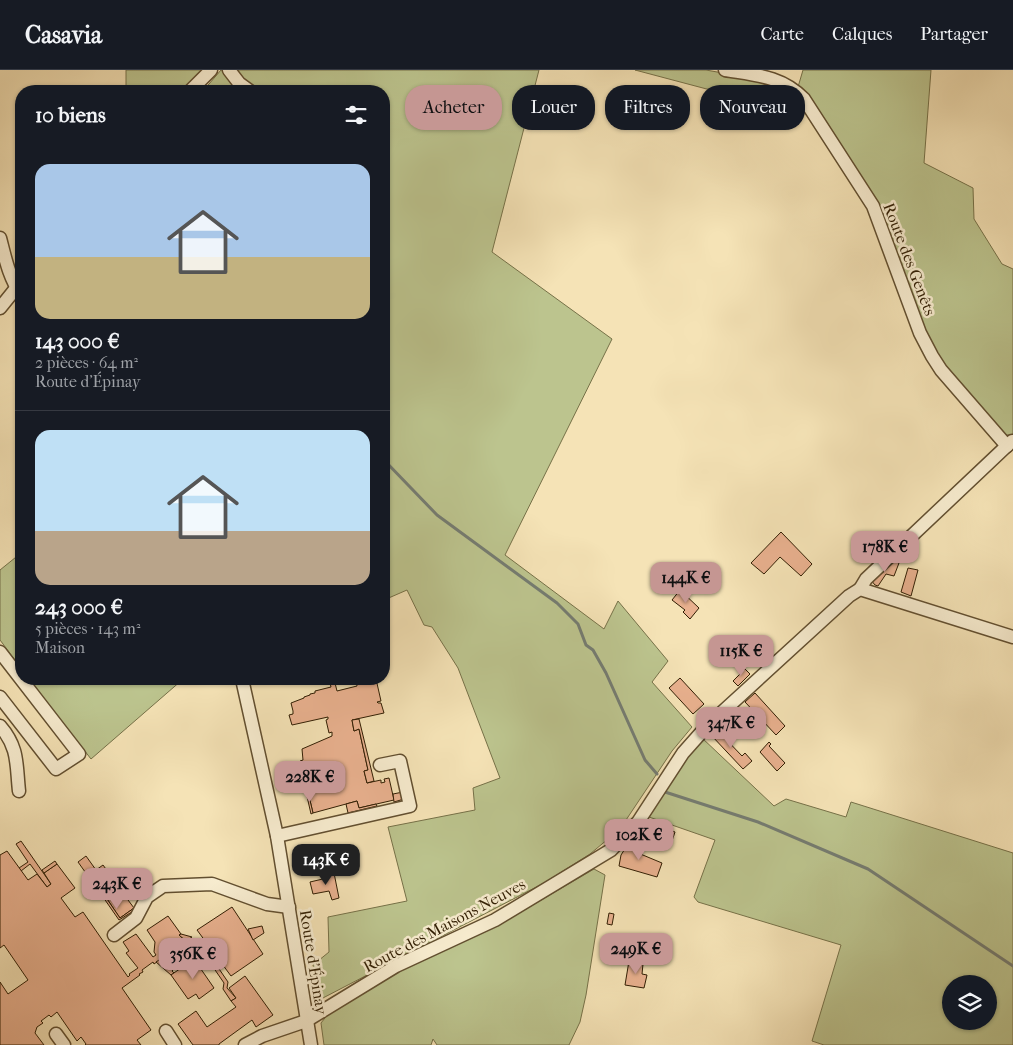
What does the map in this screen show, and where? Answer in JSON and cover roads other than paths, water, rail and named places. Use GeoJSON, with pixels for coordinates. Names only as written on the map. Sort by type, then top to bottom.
{"type":"FeatureCollection","features":[{"type":"Feature","properties":{"kind":"street"},"geometry":{"type":"LineString","coordinates":[[196,85],[211,70]]}},
{"type":"Feature","properties":{"kind":"street"},"geometry":{"type":"LineString","coordinates":[[229,70],[242,85]]}},
{"type":"Feature","properties":{"kind":"street","name":"Route des Genêts"},"geometry":{"type":"LineString","coordinates":[[725,70],[768,78],[786,84],[796,90],[804,99],[873,206],[920,333],[932,356],[942,370],[1010,443]]}},
{"type":"Feature","properties":{"kind":"street"},"geometry":{"type":"LineString","coordinates":[[0,238],[5,261],[15,279]]}},
{"type":"Feature","properties":{"kind":"street"},"geometry":{"type":"LineString","coordinates":[[0,308],[15,293]]}},
{"type":"Feature","properties":{"kind":"street","name":"Route des Maisons Neuves"},"geometry":{"type":"LineString","coordinates":[[245,1045],[262,1036],[306,1021],[396,966],[495,920],[611,850],[638,822],[683,752],[707,726],[849,596],[860,589],[866,579],[1010,443]]}},
{"type":"Feature","properties":{"kind":"street"},"geometry":{"type":"LineString","coordinates":[[860,589],[1013,638]]}},
{"type":"Feature","properties":{"kind":"street"},"geometry":{"type":"LineString","coordinates":[[0,652],[15,671]]}},
{"type":"Feature","properties":{"kind":"street"},"geometry":{"type":"LineString","coordinates":[[1,702],[56,769],[79,754],[26,685]]}},
{"type":"Feature","properties":{"kind":"street","name":"Route d'Épinay"},"geometry":{"type":"LineString","coordinates":[[243,685],[277,836],[311,1045]]}},
{"type":"Feature","properties":{"kind":"street"},"geometry":{"type":"LineString","coordinates":[[0,726],[10,738],[16,751],[19,791]]}},
{"type":"Feature","properties":{"kind":"street"},"geometry":{"type":"LineString","coordinates":[[277,836],[410,806],[400,761],[380,765]]}},
{"type":"Feature","properties":{"kind":"street"},"geometry":{"type":"LineString","coordinates":[[114,935],[136,918],[147,897],[163,886],[212,884],[267,904],[289,907]]}},
{"type":"Feature","properties":{"kind":"street"},"geometry":{"type":"LineString","coordinates":[[166,1031],[175,1045]]}},
{"type":"Feature","properties":{"kind":"street"},"geometry":{"type":"LineString","coordinates":[[56,1034],[64,1045]]}},
{"type":"Feature","properties":{"kind":"waterway"},"geometry":{"type":"LineString","coordinates":[[390,466],[437,515],[557,603],[578,624],[586,645],[593,650],[606,673],[645,760],[657,774]]}},
{"type":"Feature","properties":{"kind":"waterway"},"geometry":{"type":"LineString","coordinates":[[665,792],[758,822],[868,869],[1013,966]]}}]}
